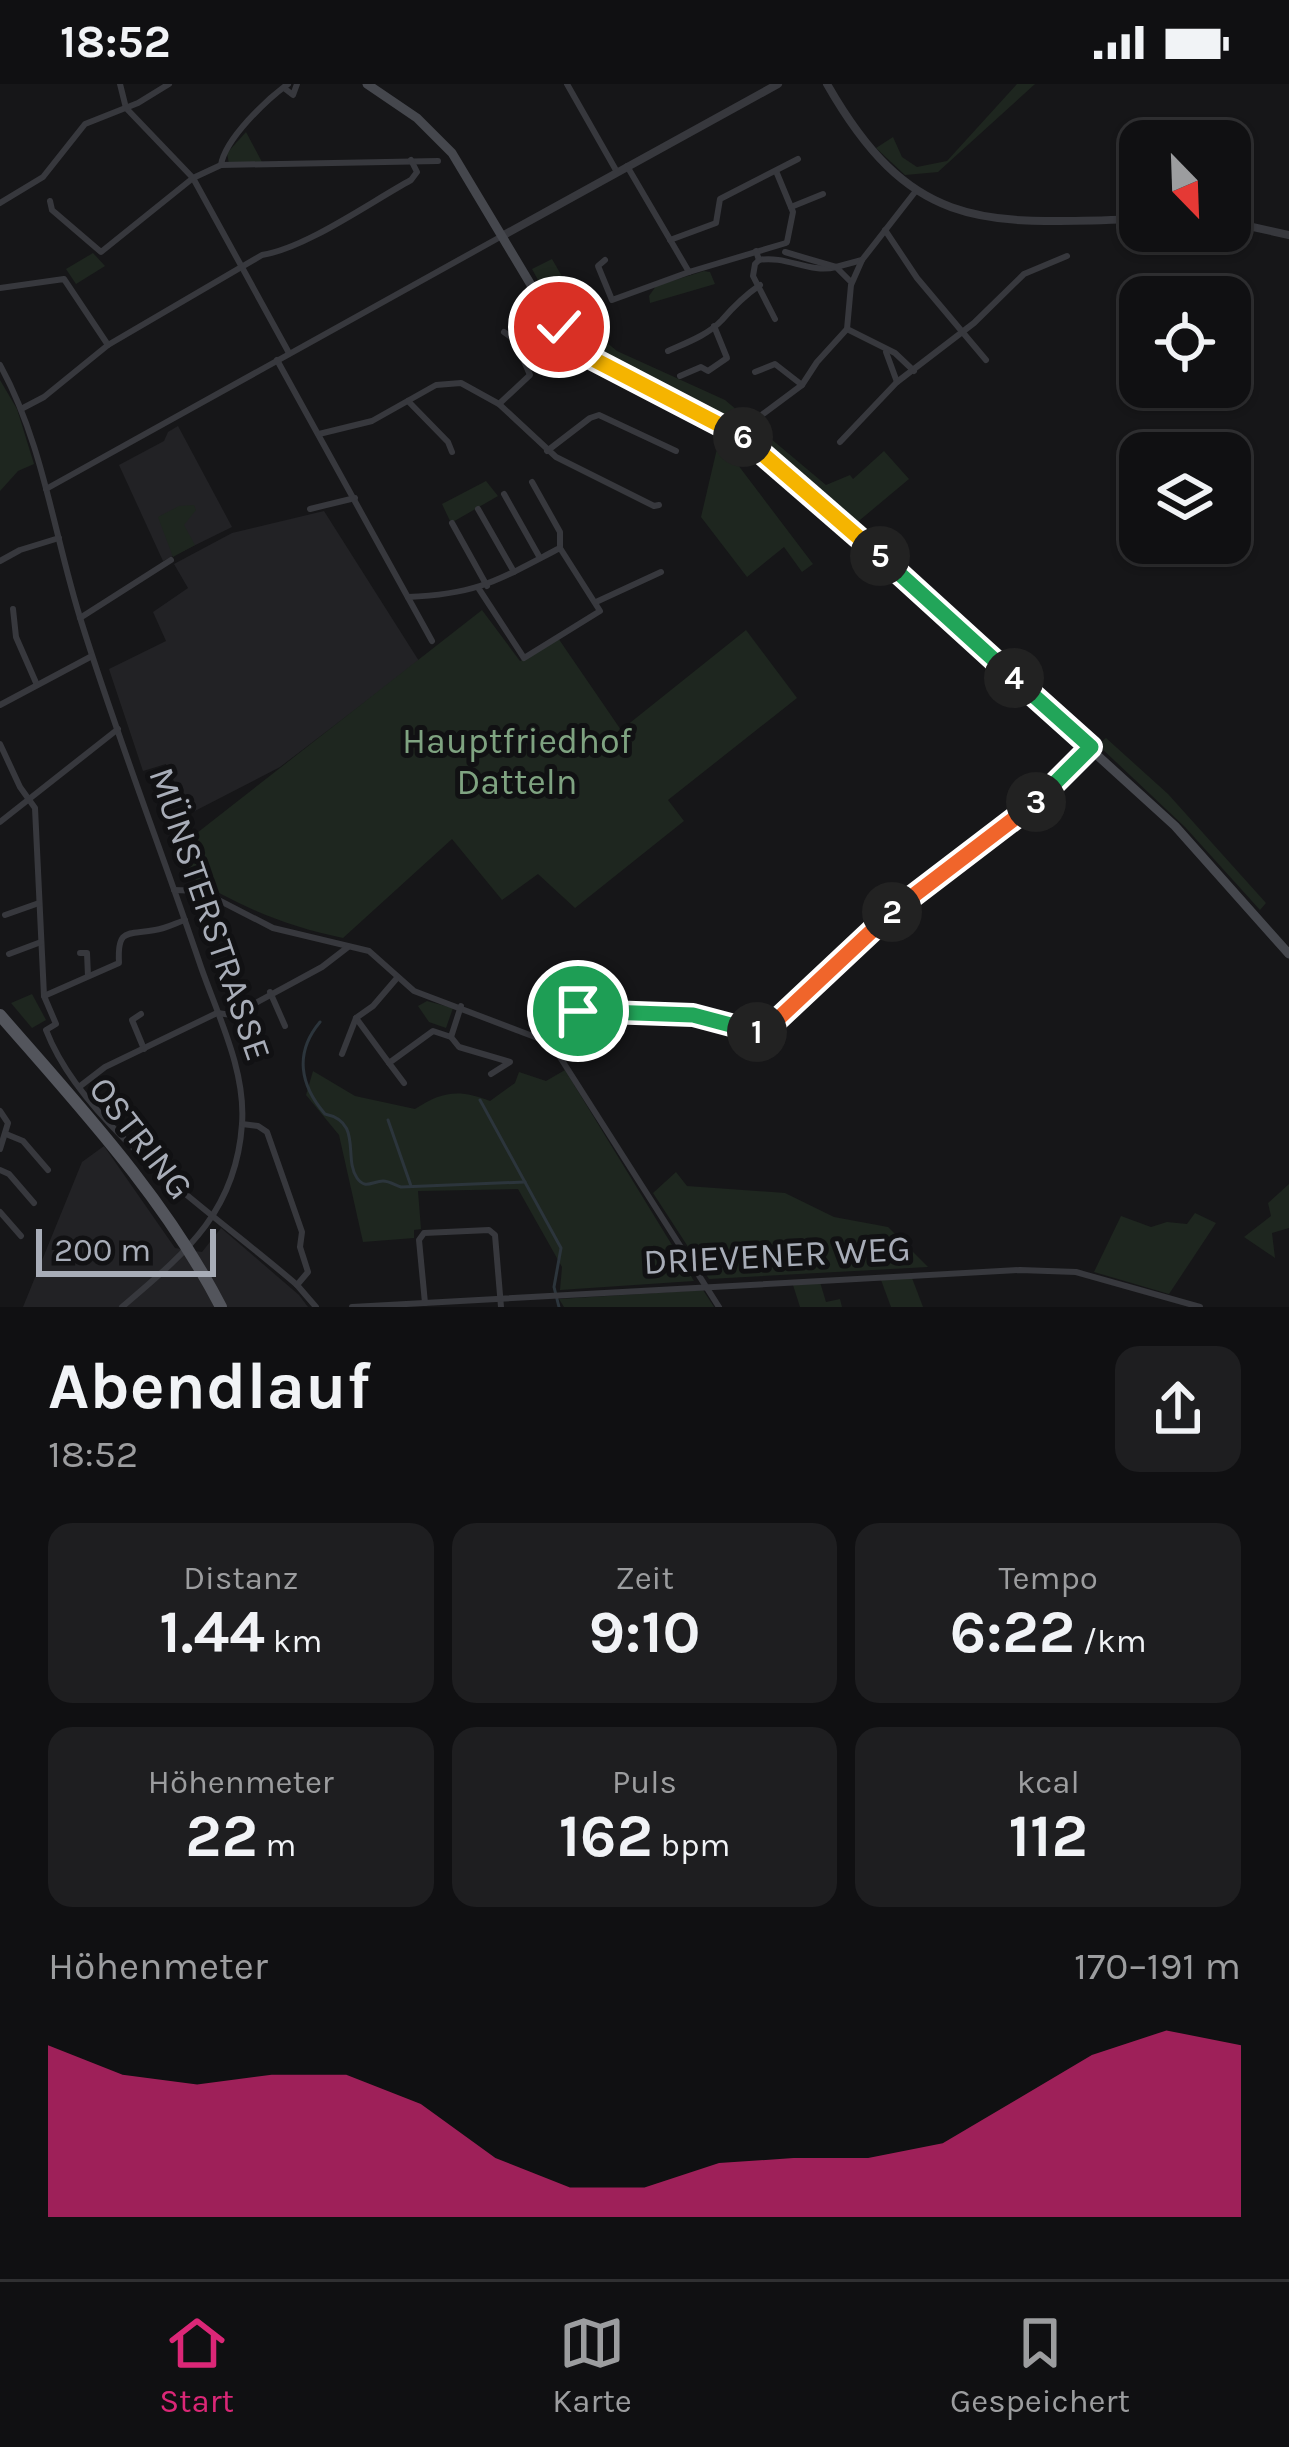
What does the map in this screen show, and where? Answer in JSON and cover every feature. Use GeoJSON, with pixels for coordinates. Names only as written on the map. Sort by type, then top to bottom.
{"type":"FeatureCollection","features":[{"type":"Feature","properties":{"kind":"main road"},"geometry":{"type":"LineString","coordinates":[[367,84],[445,143],[543,305],[577,347],[616,372],[721,423],[764,454],[1175,826],[1289,954]]}},
{"type":"Feature","properties":{"kind":"main road","name":"OSTRING"},"geometry":{"type":"LineString","coordinates":[[0,1016],[107,1140],[188,1248],[221,1307]]}},
{"type":"Feature","properties":{"kind":"street"},"geometry":{"type":"LineString","coordinates":[[120,84],[127,108],[193,178],[289,353]]}},
{"type":"Feature","properties":{"kind":"street"},"geometry":{"type":"LineString","coordinates":[[0,203],[43,177],[85,124],[127,108],[169,84]]}},
{"type":"Feature","properties":{"kind":"street"},"geometry":{"type":"LineString","coordinates":[[220,165],[226,149],[256,111],[294,84]]}},
{"type":"Feature","properties":{"kind":"street"},"geometry":{"type":"LineString","coordinates":[[567,84],[617,172]]}},
{"type":"Feature","properties":{"kind":"street"},"geometry":{"type":"LineString","coordinates":[[46,489],[778,84]]}},
{"type":"Feature","properties":{"kind":"street"},"geometry":{"type":"LineString","coordinates":[[826,85],[887,169],[945,208],[1004,221],[1119,219]]}},
{"type":"Feature","properties":{"kind":"street"},"geometry":{"type":"LineString","coordinates":[[670,240],[716,223],[720,199],[798,159]]}},
{"type":"Feature","properties":{"kind":"street"},"geometry":{"type":"LineString","coordinates":[[23,408],[170,306],[266,253],[278,254],[309,239],[411,180],[417,172],[411,160]]}},
{"type":"Feature","properties":{"kind":"street"},"geometry":{"type":"LineString","coordinates":[[50,200],[52,210],[97,252],[105,251],[193,178],[220,165],[438,160]]}},
{"type":"Feature","properties":{"kind":"street"},"geometry":{"type":"LineString","coordinates":[[627,166],[689,272]]}},
{"type":"Feature","properties":{"kind":"street"},"geometry":{"type":"LineString","coordinates":[[776,171],[791,206],[785,252]]}},
{"type":"Feature","properties":{"kind":"street"},"geometry":{"type":"LineString","coordinates":[[851,285],[862,260],[915,192]]}},
{"type":"Feature","properties":{"kind":"street"},"geometry":{"type":"LineString","coordinates":[[791,206],[823,194]]}},
{"type":"Feature","properties":{"kind":"street"},"geometry":{"type":"LineString","coordinates":[[1251,227],[1289,235]]}},
{"type":"Feature","properties":{"kind":"street"},"geometry":{"type":"LineString","coordinates":[[885,230],[917,278],[986,360]]}},
{"type":"Feature","properties":{"kind":"street"},"geometry":{"type":"LineString","coordinates":[[758,256],[785,252]]}},
{"type":"Feature","properties":{"kind":"street"},"geometry":{"type":"LineString","coordinates":[[605,260],[598,266],[612,300],[689,272],[785,252],[836,267],[849,276],[848,329],[802,385],[763,414]]}},
{"type":"Feature","properties":{"kind":"street"},"geometry":{"type":"LineString","coordinates":[[758,256],[754,276],[775,319]]}},
{"type":"Feature","properties":{"kind":"street"},"geometry":{"type":"LineString","coordinates":[[840,442],[897,382],[1008,293],[1024,274],[1067,256]]}},
{"type":"Feature","properties":{"kind":"street"},"geometry":{"type":"LineString","coordinates":[[836,267],[862,260]]}},
{"type":"Feature","properties":{"kind":"street"},"geometry":{"type":"LineString","coordinates":[[0,288],[64,279],[108,345]]}},
{"type":"Feature","properties":{"kind":"street"},"geometry":{"type":"LineString","coordinates":[[668,351],[714,326],[729,308],[760,286]]}},
{"type":"Feature","properties":{"kind":"street"},"geometry":{"type":"LineString","coordinates":[[680,376],[701,367],[708,371],[728,358],[714,326]]}},
{"type":"Feature","properties":{"kind":"street"},"geometry":{"type":"LineString","coordinates":[[848,329],[895,352],[914,370]]}},
{"type":"Feature","properties":{"kind":"street"},"geometry":{"type":"LineString","coordinates":[[499,404],[530,374],[528,362],[504,332]]}},
{"type":"Feature","properties":{"kind":"street"},"geometry":{"type":"LineString","coordinates":[[885,349],[897,382]]}},
{"type":"Feature","properties":{"kind":"street"},"geometry":{"type":"LineString","coordinates":[[277,360],[432,640]]}},
{"type":"Feature","properties":{"kind":"street","name":"MÜNSTERSTRASSE"},"geometry":{"type":"LineString","coordinates":[[0,364],[23,408],[92,656],[238,1077],[242,1124],[235,1166],[214,1216],[188,1248],[122,1307]]}},
{"type":"Feature","properties":{"kind":"street"},"geometry":{"type":"LineString","coordinates":[[755,372],[775,364],[802,385]]}},
{"type":"Feature","properties":{"kind":"street"},"geometry":{"type":"LineString","coordinates":[[319,434],[372,421],[420,390],[452,382],[480,390],[548,451],[659,505]]}},
{"type":"Feature","properties":{"kind":"street"},"geometry":{"type":"LineString","coordinates":[[407,400],[452,452]]}},
{"type":"Feature","properties":{"kind":"street"},"geometry":{"type":"LineString","coordinates":[[548,451],[599,416],[676,451]]}},
{"type":"Feature","properties":{"kind":"street"},"geometry":{"type":"LineString","coordinates":[[532,482],[560,532],[560,548],[598,606]]}},
{"type":"Feature","properties":{"kind":"street"},"geometry":{"type":"LineString","coordinates":[[504,494],[540,558]]}},
{"type":"Feature","properties":{"kind":"street"},"geometry":{"type":"LineString","coordinates":[[310,509],[355,498]]}},
{"type":"Feature","properties":{"kind":"street"},"geometry":{"type":"LineString","coordinates":[[478,509],[514,572]]}},
{"type":"Feature","properties":{"kind":"street"},"geometry":{"type":"LineString","coordinates":[[452,523],[524,658],[598,606],[662,572]]}},
{"type":"Feature","properties":{"kind":"street"},"geometry":{"type":"LineString","coordinates":[[0,561],[59,538]]}},
{"type":"Feature","properties":{"kind":"street"},"geometry":{"type":"LineString","coordinates":[[408,597],[454,595],[483,587],[560,548]]}},
{"type":"Feature","properties":{"kind":"street"},"geometry":{"type":"LineString","coordinates":[[80,618],[171,560]]}},
{"type":"Feature","properties":{"kind":"street"},"geometry":{"type":"LineString","coordinates":[[13,609],[16,637],[37,686]]}},
{"type":"Feature","properties":{"kind":"street"},"geometry":{"type":"LineString","coordinates":[[0,705],[92,656]]}},
{"type":"Feature","properties":{"kind":"street"},"geometry":{"type":"LineString","coordinates":[[0,822],[118,729]]}},
{"type":"Feature","properties":{"kind":"street"},"geometry":{"type":"LineString","coordinates":[[0,745],[35,808],[44,996],[56,1024],[47,1033],[79,1088],[128,1142],[297,1285],[316,1307]]}},
{"type":"Feature","properties":{"kind":"street"},"geometry":{"type":"LineString","coordinates":[[539,1035],[578,1011],[602,1010],[706,1017],[752,1032],[765,1029],[890,914],[1023,814],[1091,747]]}},
{"type":"Feature","properties":{"kind":"street"},"geometry":{"type":"LineString","coordinates":[[174,890],[201,891],[262,924],[369,951],[427,998],[461,1006],[550,1042],[719,1307]]}},
{"type":"Feature","properties":{"kind":"street"},"geometry":{"type":"LineString","coordinates":[[5,915],[39,903]]}},
{"type":"Feature","properties":{"kind":"street"},"geometry":{"type":"LineString","coordinates":[[44,996],[119,963],[122,937],[185,920]]}},
{"type":"Feature","properties":{"kind":"street"},"geometry":{"type":"LineString","coordinates":[[9,953],[41,942]]}},
{"type":"Feature","properties":{"kind":"street"},"geometry":{"type":"LineString","coordinates":[[79,1088],[105,1067],[217,1013],[232,1015],[322,968],[348,947]]}},
{"type":"Feature","properties":{"kind":"street"},"geometry":{"type":"LineString","coordinates":[[83,953],[88,976]]}},
{"type":"Feature","properties":{"kind":"street"},"geometry":{"type":"LineString","coordinates":[[342,1054],[356,1018],[374,1006],[397,978]]}},
{"type":"Feature","properties":{"kind":"street"},"geometry":{"type":"LineString","coordinates":[[270,992],[284,1026]]}},
{"type":"Feature","properties":{"kind":"street"},"geometry":{"type":"LineString","coordinates":[[451,1037],[461,1006]]}},
{"type":"Feature","properties":{"kind":"street"},"geometry":{"type":"LineString","coordinates":[[141,1014],[131,1020],[144,1049]]}},
{"type":"Feature","properties":{"kind":"street"},"geometry":{"type":"LineString","coordinates":[[356,1018],[404,1083]]}},
{"type":"Feature","properties":{"kind":"street"},"geometry":{"type":"LineString","coordinates":[[389,1063],[433,1031],[451,1037],[459,1046],[510,1062],[491,1075]]}},
{"type":"Feature","properties":{"kind":"street"},"geometry":{"type":"LineString","coordinates":[[0,1111],[8,1123],[0,1148]]}},
{"type":"Feature","properties":{"kind":"street"},"geometry":{"type":"LineString","coordinates":[[242,1124],[267,1132],[302,1232],[300,1247],[308,1272],[297,1285]]}},
{"type":"Feature","properties":{"kind":"street"},"geometry":{"type":"LineString","coordinates":[[6,1133],[23,1141],[48,1170]]}},
{"type":"Feature","properties":{"kind":"street"},"geometry":{"type":"LineString","coordinates":[[0,1170],[34,1203]]}},
{"type":"Feature","properties":{"kind":"street"},"geometry":{"type":"LineString","coordinates":[[0,1212],[21,1236]]}},
{"type":"Feature","properties":{"kind":"street"},"geometry":{"type":"LineString","coordinates":[[425,1303],[419,1240],[424,1234],[489,1229],[495,1235],[500,1303]]}},
{"type":"Feature","properties":{"kind":"street","name":"DRIEVENER WEG"},"geometry":{"type":"LineString","coordinates":[[352,1307],[500,1303],[705,1285],[1046,1270],[1076,1272],[1200,1307]]}},
{"type":"Feature","properties":{"kind":"shaded area"},"geometry":{"type":"Polygon","coordinates":[[[178,426],[232,527],[163,561],[119,465],[164,441],[178,426]]]}},
{"type":"Feature","properties":{"kind":"shaded area"},"geometry":{"type":"Polygon","coordinates":[[[324,511],[419,661],[280,767],[189,814],[166,764],[143,771],[109,669],[166,641],[153,612],[188,588],[174,564],[232,533],[324,511]]]}},
{"type":"Feature","properties":{"kind":"shaded area"},"geometry":{"type":"Polygon","coordinates":[[[104,1146],[175,1248],[202,1252],[221,1228],[308,1307],[23,1307],[82,1162],[104,1146]]]}},
{"type":"Feature","properties":{"kind":"green space"},"geometry":{"type":"Polygon","coordinates":[[[1017,84],[1035,84],[938,172],[905,175],[876,148],[893,137],[902,157],[917,167],[947,161],[1017,84]]]}},
{"type":"Feature","properties":{"kind":"green space"},"geometry":{"type":"Polygon","coordinates":[[[246,132],[262,162],[229,164],[227,153],[246,132]]]}},
{"type":"Feature","properties":{"kind":"green space"},"geometry":{"type":"Polygon","coordinates":[[[93,253],[105,266],[76,284],[66,269],[93,253]]]}},
{"type":"Feature","properties":{"kind":"green space"},"geometry":{"type":"Polygon","coordinates":[[[552,259],[594,332],[617,351],[725,400],[826,485],[850,475],[853,479],[884,451],[909,479],[854,525],[790,465],[736,425],[609,364],[578,339],[532,269],[552,259]]]}},
{"type":"Feature","properties":{"kind":"green space"},"geometry":{"type":"Polygon","coordinates":[[[710,272],[715,284],[650,303],[656,286],[710,272]]]}},
{"type":"Feature","properties":{"kind":"green space"},"geometry":{"type":"Polygon","coordinates":[[[0,380],[17,409],[34,464],[18,471],[0,491],[0,380]]]}},
{"type":"Feature","properties":{"kind":"green space"},"geometry":{"type":"Polygon","coordinates":[[[719,440],[813,564],[802,572],[784,547],[747,577],[701,517],[719,440]]]}},
{"type":"Feature","properties":{"kind":"green space"},"geometry":{"type":"Polygon","coordinates":[[[486,481],[498,496],[451,523],[442,504],[486,481]]]}},
{"type":"Feature","properties":{"kind":"green space"},"geometry":{"type":"Polygon","coordinates":[[[194,505],[196,510],[184,525],[195,545],[173,557],[158,517],[179,506],[194,505]]]}},
{"type":"Feature","properties":{"kind":"green space","name":"Hauptfriedhof Datteln"},"geometry":{"type":"Polygon","coordinates":[[[482,610],[520,661],[558,638],[621,730],[746,630],[797,698],[668,800],[684,821],[575,908],[538,874],[502,900],[452,839],[343,938],[262,914],[188,875],[188,840],[482,610]]]}},
{"type":"Feature","properties":{"kind":"green space"},"geometry":{"type":"Polygon","coordinates":[[[935,618],[941,618],[1073,737],[1069,741],[935,618]]]}},
{"type":"Feature","properties":{"kind":"green space"},"geometry":{"type":"Polygon","coordinates":[[[1106,738],[1168,794],[1266,903],[1260,910],[1185,827],[1098,745],[1106,738]]]}},
{"type":"Feature","properties":{"kind":"green space"},"geometry":{"type":"Polygon","coordinates":[[[32,994],[46,1020],[32,1028],[11,1003],[32,994]]]}},
{"type":"Feature","properties":{"kind":"green space"},"geometry":{"type":"Polygon","coordinates":[[[427,1001],[453,1008],[446,1028],[429,1022],[418,1006],[427,1001]]]}},
{"type":"Feature","properties":{"kind":"green space"},"geometry":{"type":"Polygon","coordinates":[[[565,1070],[694,1281],[560,1290],[562,1267],[518,1189],[418,1191],[421,1229],[414,1230],[414,1238],[363,1242],[339,1135],[306,1095],[313,1071],[355,1096],[415,1109],[451,1094],[490,1101],[515,1083],[519,1072],[546,1081],[565,1070]]]}},
{"type":"Feature","properties":{"kind":"green space"},"geometry":{"type":"Polygon","coordinates":[[[676,1172],[687,1186],[785,1193],[834,1217],[888,1227],[928,1267],[709,1279],[653,1193],[676,1172]]]}},
{"type":"Feature","properties":{"kind":"green space"},"geometry":{"type":"Polygon","coordinates":[[[1289,1184],[1289,1228],[1272,1233],[1275,1258],[1244,1237],[1271,1216],[1268,1203],[1289,1184]]]}},
{"type":"Feature","properties":{"kind":"green space"},"geometry":{"type":"Polygon","coordinates":[[[1195,1213],[1216,1223],[1169,1294],[1094,1272],[1121,1216],[1151,1227],[1167,1222],[1187,1224],[1195,1213]]]}},
{"type":"Feature","properties":{"kind":"green space"},"geometry":{"type":"Polygon","coordinates":[[[912,1278],[923,1307],[891,1307],[881,1280],[912,1278]]]}},
{"type":"Feature","properties":{"kind":"green space"},"geometry":{"type":"Polygon","coordinates":[[[820,1282],[826,1302],[840,1299],[842,1307],[800,1307],[793,1285],[820,1282]]]}},
{"type":"Feature","properties":{"kind":"green space"},"geometry":{"type":"Polygon","coordinates":[[[703,1290],[714,1307],[564,1307],[559,1299],[703,1290]]]}},
{"type":"Feature","properties":{"kind":"waterway"},"geometry":{"type":"LineString","coordinates":[[320,1022],[306,1045],[303,1069],[310,1092],[325,1114],[337,1118],[348,1132],[353,1170],[360,1182],[385,1181],[401,1187],[525,1182]]}},
{"type":"Feature","properties":{"kind":"waterway"},"geometry":{"type":"LineString","coordinates":[[480,1100],[561,1248],[554,1287],[559,1307]]}},
{"type":"Feature","properties":{"kind":"waterway"},"geometry":{"type":"LineString","coordinates":[[388,1120],[411,1186]]}},
{"type":"Feature","properties":{"kind":"route"},"geometry":{"type":"LineString","coordinates":[[559,327],[593,359],[721,423],[778,465],[1091,747],[1023,814],[890,914],[765,1029],[752,1032],[693,1015],[578,1011]]}}]}
